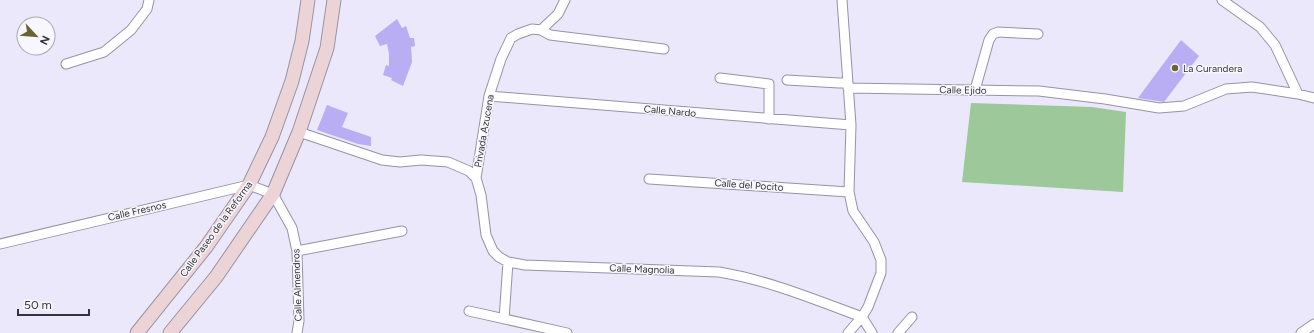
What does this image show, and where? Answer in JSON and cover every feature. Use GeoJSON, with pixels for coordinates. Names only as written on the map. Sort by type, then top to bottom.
{"type":"FeatureCollection","features":[{"type":"Feature","properties":{"kind":"main road","name":"Calle Paseo de la Reforma"},"geometry":{"type":"LineString","coordinates":[[137,333],[206,247],[249,185],[272,136],[292,81],[302,41],[308,0]]}},
{"type":"Feature","properties":{"kind":"main road"},"geometry":{"type":"LineString","coordinates":[[170,333],[216,277],[272,194],[299,132],[327,48],[334,0]]}},
{"type":"Feature","properties":{"kind":"street"},"geometry":{"type":"LineString","coordinates":[[66,64],[104,52],[131,30],[147,8],[149,0]]}},
{"type":"Feature","properties":{"kind":"street"},"geometry":{"type":"LineString","coordinates":[[565,0],[558,14],[541,30],[550,35],[664,49]]}},
{"type":"Feature","properties":{"kind":"street"},"geometry":{"type":"LineString","coordinates":[[842,0],[851,125],[849,192],[853,210],[874,242],[881,260],[881,272],[868,307],[862,317],[848,333]]}},
{"type":"Feature","properties":{"kind":"street"},"geometry":{"type":"LineString","coordinates":[[1222,0],[1260,27],[1275,45],[1298,94]]}},
{"type":"Feature","properties":{"kind":"street","name":"Privada Azucena"},"geometry":{"type":"LineString","coordinates":[[476,178],[489,96],[511,38],[532,29],[541,30]]}},
{"type":"Feature","properties":{"kind":"street"},"geometry":{"type":"LineString","coordinates":[[975,90],[989,40],[993,34],[998,32],[1038,34]]}},
{"type":"Feature","properties":{"kind":"street"},"geometry":{"type":"LineString","coordinates":[[720,78],[769,84],[769,119]]}},
{"type":"Feature","properties":{"kind":"street","name":"Calle Ejido"},"geometry":{"type":"LineString","coordinates":[[787,80],[848,85],[1039,91],[1106,99],[1159,108],[1184,106],[1226,89],[1252,87],[1314,98]]}},
{"type":"Feature","properties":{"kind":"street","name":"Calle Nardo"},"geometry":{"type":"LineString","coordinates":[[489,96],[851,125]]}},
{"type":"Feature","properties":{"kind":"street"},"geometry":{"type":"LineString","coordinates":[[299,132],[382,160],[400,162],[422,160],[448,162],[469,171],[476,178]]}},
{"type":"Feature","properties":{"kind":"street","name":"Calle Magnolia"},"geometry":{"type":"LineString","coordinates":[[476,178],[481,195],[486,235],[493,251],[499,257],[508,262],[525,265],[719,272],[736,275],[787,290],[862,317]]}},
{"type":"Feature","properties":{"kind":"street","name":"Calle del Pocito"},"geometry":{"type":"LineString","coordinates":[[649,179],[849,192]]}},
{"type":"Feature","properties":{"kind":"street"},"geometry":{"type":"LineString","coordinates":[[249,185],[272,194]]}},
{"type":"Feature","properties":{"kind":"street","name":"Calle Fresnos"},"geometry":{"type":"LineString","coordinates":[[0,244],[249,185]]}},
{"type":"Feature","properties":{"kind":"street","name":"Calle Almendros"},"geometry":{"type":"LineString","coordinates":[[272,194],[292,228],[297,252],[299,320],[297,333]]}},
{"type":"Feature","properties":{"kind":"street"},"geometry":{"type":"LineString","coordinates":[[297,252],[402,231]]}},
{"type":"Feature","properties":{"kind":"street"},"geometry":{"type":"LineString","coordinates":[[504,319],[508,262]]}},
{"type":"Feature","properties":{"kind":"street"},"geometry":{"type":"LineString","coordinates":[[469,311],[567,333]]}},
{"type":"Feature","properties":{"kind":"street"},"geometry":{"type":"LineString","coordinates":[[862,317],[872,333]]}},
{"type":"Feature","properties":{"kind":"street"},"geometry":{"type":"LineString","coordinates":[[898,333],[912,317]]}},
{"type":"Feature","properties":{"kind":"street"},"geometry":{"type":"LineString","coordinates":[[1301,333],[1314,324]]}},
{"type":"Feature","properties":{"kind":"green space"},"geometry":{"type":"Polygon","coordinates":[[[971,103],[1092,107],[1126,112],[1123,192],[962,182],[971,103]]]}},
{"type":"Feature","properties":{"kind":"building"},"geometry":{"type":"Polygon","coordinates":[[[397,19],[402,28],[406,26],[410,38],[414,38],[415,46],[411,47],[412,62],[403,86],[391,80],[392,78],[383,75],[386,65],[389,66],[387,44],[380,46],[375,36],[397,19]]]}},
{"type":"Feature","properties":{"kind":"building","name":"La Curandera"},"geometry":{"type":"Polygon","coordinates":[[[1181,40],[1199,56],[1164,102],[1138,98],[1181,40]]]}},
{"type":"Feature","properties":{"kind":"building"},"geometry":{"type":"Polygon","coordinates":[[[327,105],[348,113],[342,127],[371,137],[371,146],[358,144],[317,130],[327,105]]]}},
{"type":"Feature","properties":{"kind":"place","name":"La Curandera"},"geometry":{"type":"Point","coordinates":[1175,68]}}]}
